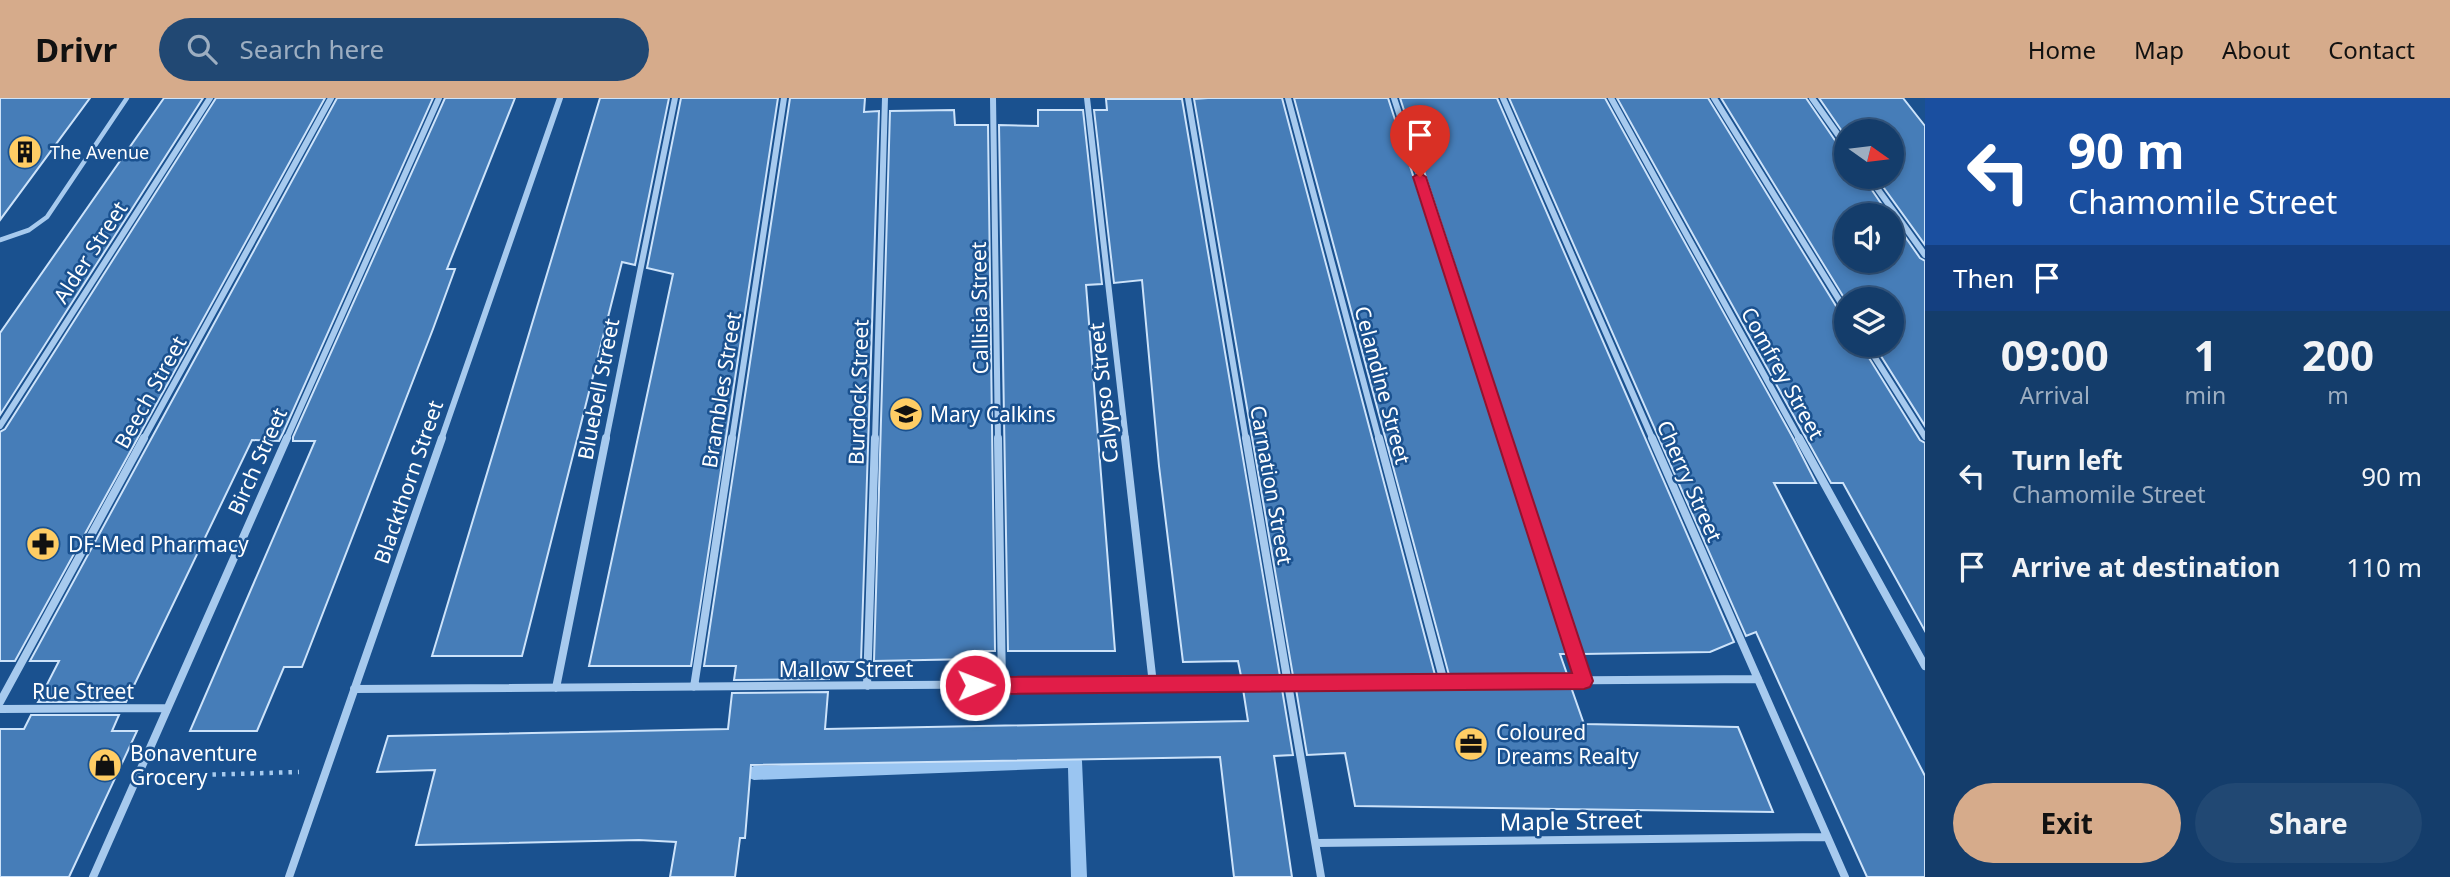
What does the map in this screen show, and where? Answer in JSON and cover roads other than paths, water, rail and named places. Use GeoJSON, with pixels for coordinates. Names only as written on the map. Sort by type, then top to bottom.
{"type":"FeatureCollection","features":[{"type":"Feature","properties":{"kind":"street","name":"Alder Street"},"geometry":{"type":"LineString","coordinates":[[0,426],[210,98]]}},
{"type":"Feature","properties":{"kind":"street","name":"Beech Street"},"geometry":{"type":"LineString","coordinates":[[0,702],[331,98]]}},
{"type":"Feature","properties":{"kind":"street","name":"Birch Street"},"geometry":{"type":"LineString","coordinates":[[93,877],[439,98]]}},
{"type":"Feature","properties":{"kind":"street","name":"Blackthorn Street"},"geometry":{"type":"LineString","coordinates":[[289,877],[560,98]]}},
{"type":"Feature","properties":{"kind":"street","name":"Bluebell Street"},"geometry":{"type":"LineString","coordinates":[[556,688],[675,98]]}},
{"type":"Feature","properties":{"kind":"street","name":"Brambles Street"},"geometry":{"type":"LineString","coordinates":[[694,687],[784,98]]}},
{"type":"Feature","properties":{"kind":"street","name":"Burdock Street"},"geometry":{"type":"LineString","coordinates":[[867,686],[885,98]]}},
{"type":"Feature","properties":{"kind":"street","name":"Callisia Street"},"geometry":{"type":"LineString","coordinates":[[993,98],[1002,685]]}},
{"type":"Feature","properties":{"kind":"street","name":"Calypso Street"},"geometry":{"type":"LineString","coordinates":[[1087,98],[1153,684]]}},
{"type":"Feature","properties":{"kind":"street","name":"Carnation Street"},"geometry":{"type":"LineString","coordinates":[[1188,98],[1321,877]]}},
{"type":"Feature","properties":{"kind":"street","name":"Celandine Street"},"geometry":{"type":"LineString","coordinates":[[1288,98],[1444,682]]}},
{"type":"Feature","properties":{"kind":"street"},"geometry":{"type":"LineString","coordinates":[[1394,98],[1584,681]]}},
{"type":"Feature","properties":{"kind":"street","name":"Cherry Street"},"geometry":{"type":"LineString","coordinates":[[1503,98],[1845,877]]}},
{"type":"Feature","properties":{"kind":"street","name":"Comfrey Street"},"geometry":{"type":"LineString","coordinates":[[1611,98],[1925,666]]}},
{"type":"Feature","properties":{"kind":"street"},"geometry":{"type":"LineString","coordinates":[[1714,98],[1834,292]]}},
{"type":"Feature","properties":{"kind":"street"},"geometry":{"type":"LineString","coordinates":[[1812,98],[1834,129]]}},
{"type":"Feature","properties":{"kind":"street"},"geometry":{"type":"LineString","coordinates":[[1877,189],[1925,255]]}},
{"type":"Feature","properties":{"kind":"street"},"geometry":{"type":"LineString","coordinates":[[1875,357],[1925,437]]}},
{"type":"Feature","properties":{"kind":"street","name":"Mallow Street"},"geometry":{"type":"LineString","coordinates":[[354,689],[1758,679]]}},
{"type":"Feature","properties":{"kind":"street","name":"Rue Street"},"geometry":{"type":"LineString","coordinates":[[0,709],[166,708]]}},
{"type":"Feature","properties":{"kind":"street","name":"Maple Street"},"geometry":{"type":"LineString","coordinates":[[1316,843],[1827,837]]}},
{"type":"Feature","properties":{"kind":"lane"},"geometry":{"type":"LineString","coordinates":[[0,240],[29,230],[47,217],[127,98]]}},
{"type":"Feature","properties":{"kind":"waterway"},"geometry":{"type":"LineString","coordinates":[[754,773],[1075,761],[1079,877]]}},
{"type":"Feature","properties":{"kind":"place","name":"The Avenue"},"geometry":{"type":"Point","coordinates":[25,152]}},
{"type":"Feature","properties":{"kind":"place","name":"Mary Calkins"},"geometry":{"type":"Point","coordinates":[906,414]}},
{"type":"Feature","properties":{"kind":"place","name":"DF-Med Pharmacy"},"geometry":{"type":"Point","coordinates":[43,544]}},
{"type":"Feature","properties":{"kind":"place","name":"Coloured Dreams Realty"},"geometry":{"type":"Point","coordinates":[1471,744]}},
{"type":"Feature","properties":{"kind":"place","name":"Bonaventure Grocery"},"geometry":{"type":"Point","coordinates":[105,765]}}]}
